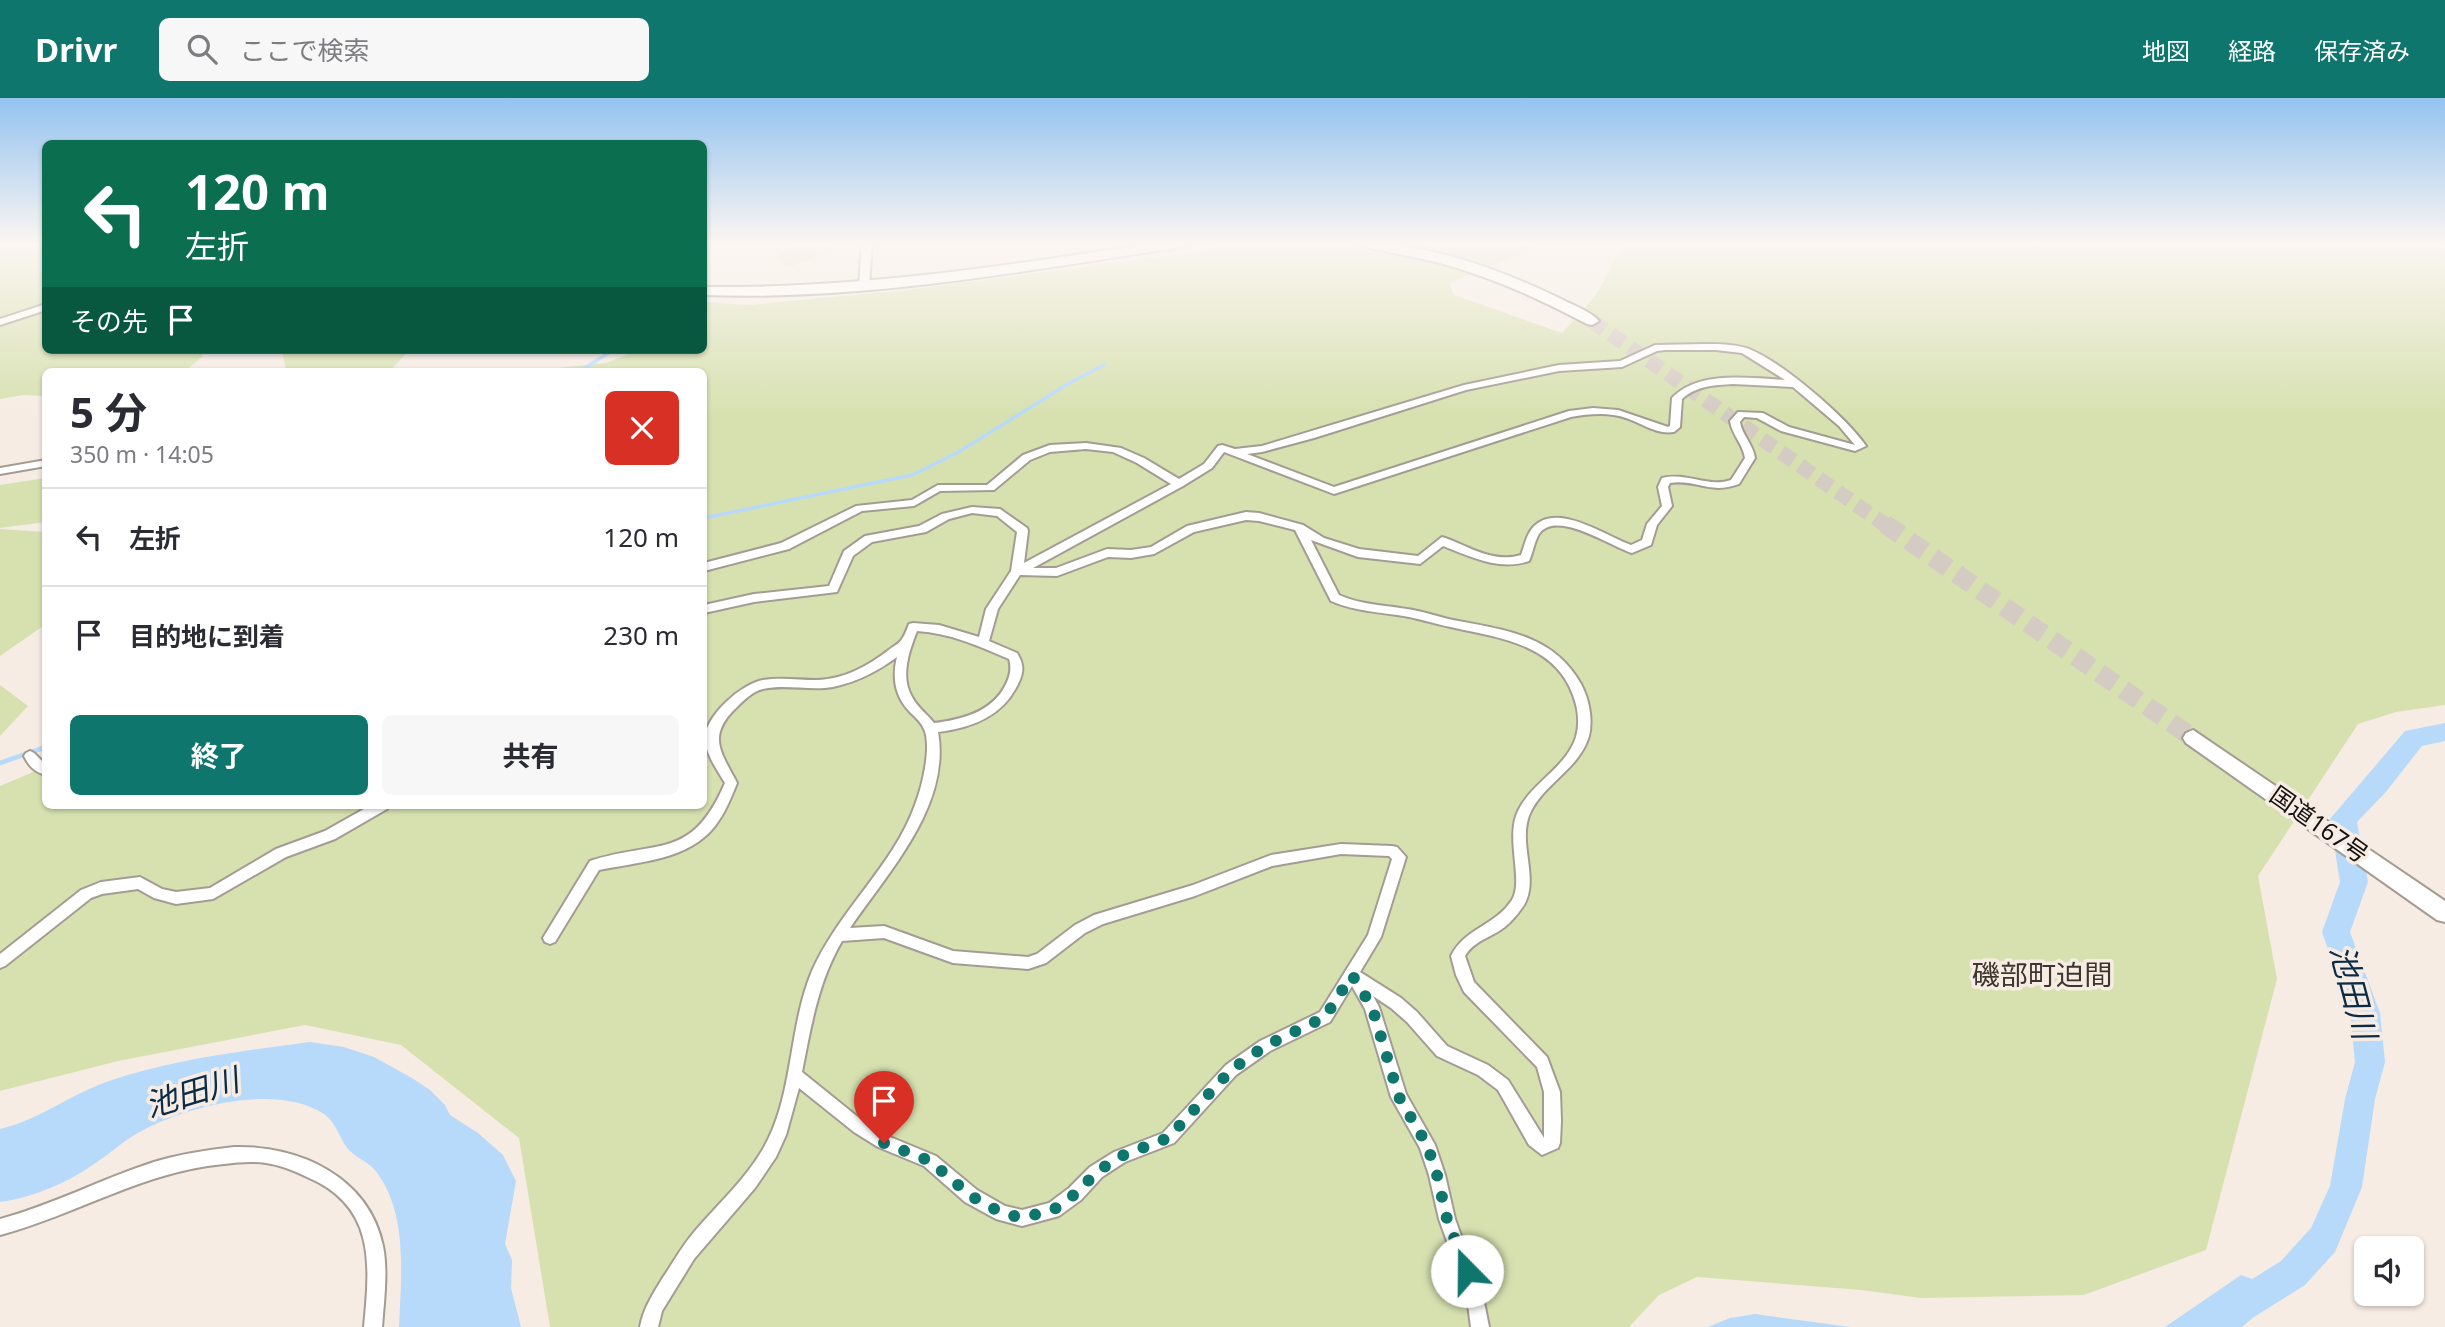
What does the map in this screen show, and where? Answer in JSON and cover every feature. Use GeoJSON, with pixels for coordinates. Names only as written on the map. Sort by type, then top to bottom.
{"type":"FeatureCollection","features":[{"type":"Feature","properties":{"kind":"highway"},"geometry":{"type":"LineString","coordinates":[[1553,300],[1592,321]]}},
{"type":"Feature","properties":{"kind":"highway","name":"国道167号"},"geometry":{"type":"LineString","coordinates":[[2193,738],[2445,913]]}},
{"type":"Feature","properties":{"kind":"street"},"geometry":{"type":"LineString","coordinates":[[0,322],[42,308]]}},
{"type":"Feature","properties":{"kind":"street"},"geometry":{"type":"LineString","coordinates":[[1017,571],[1057,572],[1107,553],[1131,554],[1154,550],[1191,529],[1246,516],[1298,528],[1341,549],[1407,559],[1420,560],[1442,541],[1505,563],[1517,562],[1525,558],[1535,532],[1541,526],[1562,522],[1588,529],[1627,548],[1638,548],[1647,542],[1652,524],[1665,509],[1667,502],[1663,487],[1666,480],[1676,478],[1716,487],[1734,482],[1750,458],[1749,449],[1735,427],[1735,421],[1742,414],[1759,415],[1786,429],[1860,448],[1858,441],[1786,374],[1743,350],[1665,347],[1656,348],[1622,364],[1559,368],[1464,388],[1310,436],[1262,449],[1236,452]]}},
{"type":"Feature","properties":{"kind":"street"},"geometry":{"type":"LineString","coordinates":[[1017,571],[1179,484],[1208,466],[1219,449],[1236,452],[1334,491],[1569,414],[1604,410],[1670,430],[1675,427],[1677,398],[1690,387],[1732,383],[1796,384]]}},
{"type":"Feature","properties":{"kind":"street"},"geometry":{"type":"LineString","coordinates":[[707,566],[785,545],[860,508],[914,503],[938,488],[990,488],[1014,466],[1034,453],[1067,447],[1094,446],[1118,450],[1179,484]]}},
{"type":"Feature","properties":{"kind":"street"},"geometry":{"type":"LineString","coordinates":[[0,471],[42,464]]}},
{"type":"Feature","properties":{"kind":"street"},"geometry":{"type":"LineString","coordinates":[[707,608],[754,598],[832,589],[848,554],[869,539],[922,529],[946,516],[972,510],[1000,513],[1023,531],[1017,571],[992,609],[983,643]]}},
{"type":"Feature","properties":{"kind":"street"},"geometry":{"type":"LineString","coordinates":[[1298,528],[1335,598],[1354,605],[1416,614],[1513,636],[1536,645],[1554,655],[1563,664],[1577,689],[1584,714],[1583,734],[1574,755],[1567,765],[1539,790],[1523,813],[1519,835],[1524,882],[1518,903],[1503,921],[1470,939],[1458,956],[1469,987],[1542,1062],[1549,1075],[1553,1088],[1552,1143],[1542,1147],[1535,1140],[1503,1084],[1483,1070],[1442,1051],[1396,1003],[1352,975]]}},
{"type":"Feature","properties":{"kind":"street"},"geometry":{"type":"LineString","coordinates":[[649,1327],[656,1304],[689,1252],[748,1185],[769,1155],[788,1108],[815,981],[828,950],[897,855],[916,822],[932,760],[931,728],[906,697],[900,666],[906,643],[914,627],[929,627],[983,643],[1013,656],[1016,660],[1015,679],[1002,702],[988,712],[959,723],[931,728]]}},
{"type":"Feature","properties":{"kind":"street"},"geometry":{"type":"LineString","coordinates":[[550,938],[595,865],[667,852],[694,839],[714,822],[731,783],[712,749],[711,729],[724,710],[761,684],[831,683],[873,669],[906,643]]}},
{"type":"Feature","properties":{"kind":"street"},"geometry":{"type":"LineString","coordinates":[[30,756],[42,769]]}},
{"type":"Feature","properties":{"kind":"street"},"geometry":{"type":"LineString","coordinates":[[0,962],[86,894],[122,883],[140,883],[159,894],[176,898],[213,893],[281,853],[330,835],[375,809]]}},
{"type":"Feature","properties":{"kind":"street"},"geometry":{"type":"LineString","coordinates":[[794,1075],[867,1132],[884,1143],[930,1161],[981,1202],[1002,1213],[1022,1218],[1053,1210],[1119,1157],[1168,1138],[1231,1070],[1265,1046],[1325,1017],[1374,937],[1399,857],[1392,851],[1341,849],[1310,852],[1248,868],[1195,890],[1099,919],[1080,929],[1041,959],[1028,963],[953,957],[884,932],[839,935]]}},
{"type":"Feature","properties":{"kind":"street"},"geometry":{"type":"LineString","coordinates":[[1352,975],[1372,1007],[1399,1097],[1427,1145],[1447,1219],[1475,1297],[1480,1327]]}},
{"type":"Feature","properties":{"kind":"street"},"geometry":{"type":"LineString","coordinates":[[0,1227],[30,1220],[157,1169],[235,1156],[261,1155],[316,1170],[346,1189],[365,1218],[374,1247],[377,1280],[373,1327]]}},
{"type":"Feature","properties":{"kind":"green space"},"geometry":{"type":"Polygon","coordinates":[[[0,300],[42,300],[42,354],[202,354],[189,368],[42,368],[42,396],[23,395],[0,399],[0,300]]]}},
{"type":"Feature","properties":{"kind":"green space"},"geometry":{"type":"Polygon","coordinates":[[[798,300],[1469,300],[1562,333],[1591,300],[2445,300],[2445,705],[2396,712],[2358,724],[2258,876],[2277,979],[2206,1250],[2084,1295],[1921,1298],[1861,1290],[1697,1277],[1659,1295],[1629,1327],[550,1327],[519,1138],[401,1045],[305,1025],[118,1061],[0,1091],[0,786],[42,768],[42,809],[707,809],[707,368],[558,368],[606,363],[629,354],[707,354],[707,302],[749,305],[798,300]]]}},
{"type":"Feature","properties":{"kind":"green space"},"geometry":{"type":"Polygon","coordinates":[[[283,354],[405,354],[393,368],[285,368],[283,354]]]}},
{"type":"Feature","properties":{"kind":"green space"},"geometry":{"type":"Polygon","coordinates":[[[42,478],[42,522],[0,528],[0,485],[42,478]]]}},
{"type":"Feature","properties":{"kind":"green space"},"geometry":{"type":"Polygon","coordinates":[[[0,529],[42,532],[42,627],[0,656],[0,529]]]}},
{"type":"Feature","properties":{"kind":"green space"},"geometry":{"type":"Polygon","coordinates":[[[0,685],[28,706],[0,736],[0,685]]]}},
{"type":"Feature","properties":{"kind":"water"},"geometry":{"type":"Polygon","coordinates":[[[310,1042],[344,1047],[374,1057],[412,1078],[430,1090],[445,1105],[450,1115],[478,1133],[503,1155],[516,1181],[505,1244],[512,1260],[511,1288],[521,1327],[399,1327],[400,1244],[393,1203],[373,1168],[348,1149],[328,1118],[304,1105],[281,1100],[256,1099],[203,1107],[155,1124],[136,1134],[63,1182],[39,1192],[0,1202],[0,1129],[28,1120],[95,1086],[134,1073],[209,1057],[310,1042]]]}},
{"type":"Feature","properties":{"kind":"water"},"geometry":{"type":"Polygon","coordinates":[[[2241,1275],[2261,1282],[2272,1278],[2284,1291],[2242,1327],[2165,1327],[2241,1275]]]}},
{"type":"Feature","properties":{"kind":"water"},"geometry":{"type":"Polygon","coordinates":[[[1755,1314],[1850,1327],[1708,1327],[1730,1318],[1755,1314]]]}},
{"type":"Feature","properties":{"kind":"waterway"},"geometry":{"type":"LineString","coordinates":[[585,368],[607,354]]}},
{"type":"Feature","properties":{"kind":"waterway"},"geometry":{"type":"LineString","coordinates":[[707,517],[912,475],[957,453],[1071,382],[1104,365]]}},
{"type":"Feature","properties":{"kind":"waterway","name":"池田川"},"geometry":{"type":"LineString","coordinates":[[2207,1327],[2293,1273],[2323,1240],[2346,1187],[2360,1099],[2370,1062],[2365,1013],[2336,932],[2354,882],[2343,819],[2376,786],[2414,738],[2445,732]]}},
{"type":"Feature","properties":{"kind":"waterway"},"geometry":{"type":"LineString","coordinates":[[0,763],[42,748]]}},
{"type":"Feature","properties":{"kind":"tunnel"},"geometry":{"type":"LineString","coordinates":[[1592,321],[1887,526]]}},
{"type":"Feature","properties":{"kind":"tunnel"},"geometry":{"type":"LineString","coordinates":[[1885,524],[2193,738]]}},
{"type":"Feature","properties":{"kind":"district","name":"磯部町迫間"},"geometry":{"type":"Point","coordinates":[2042,975]}},
{"type":"Feature","properties":{"kind":"route"},"geometry":{"type":"LineString","coordinates":[[884,1143],[930,1161],[971,1196],[1002,1213],[1022,1218],[1053,1210],[1119,1157],[1168,1138],[1231,1070],[1265,1046],[1325,1017],[1352,975],[1372,1007],[1399,1097],[1427,1145],[1447,1219],[1467,1271]]}}]}
